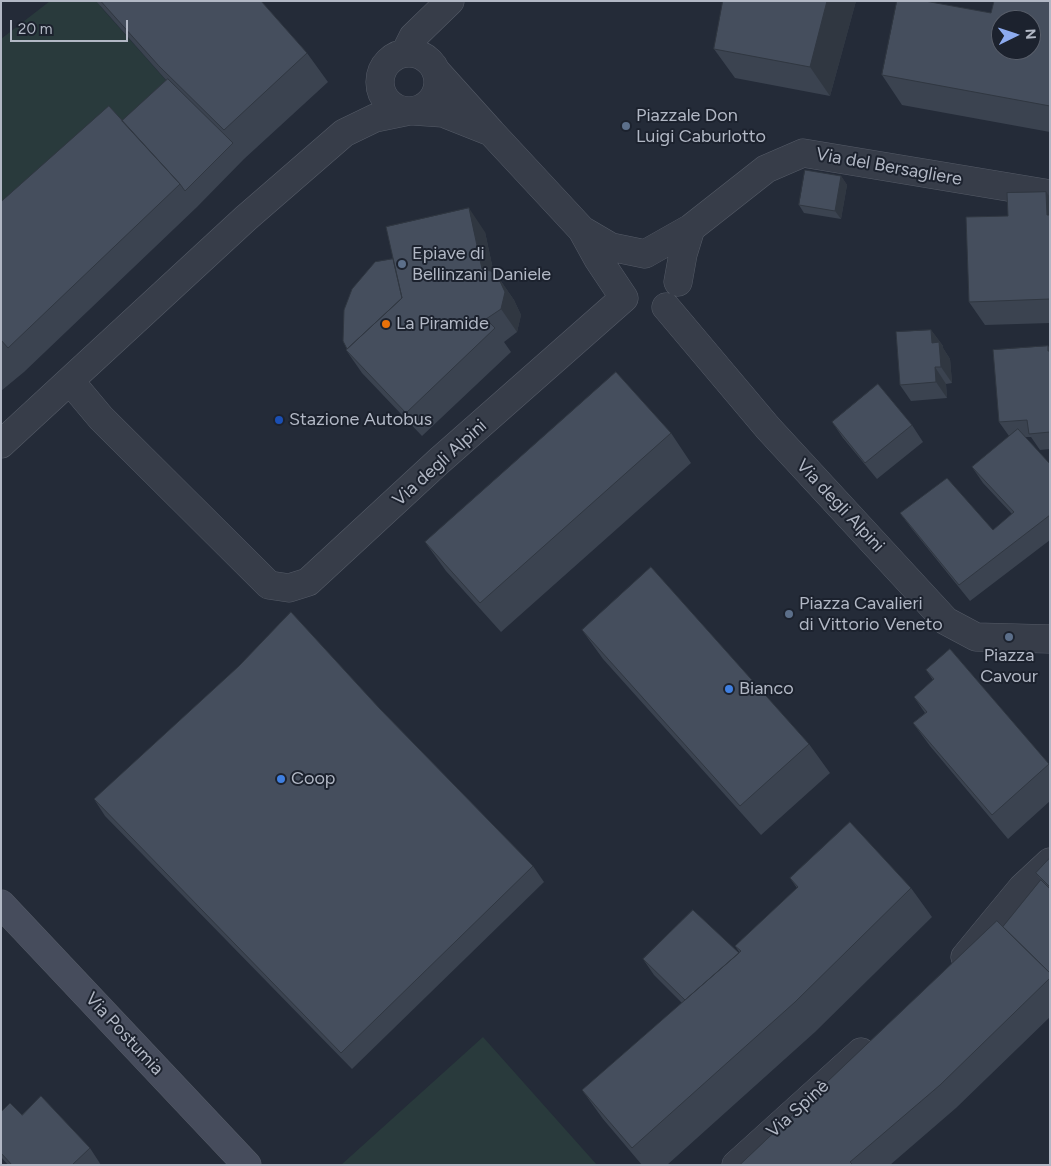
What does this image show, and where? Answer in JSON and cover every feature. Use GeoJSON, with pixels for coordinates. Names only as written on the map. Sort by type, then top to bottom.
{"type":"FeatureCollection","features":[{"type":"Feature","properties":{"kind":"main road","name":"Via Postumia"},"geometry":{"type":"LineString","coordinates":[[1,904],[247,1165]]}},
{"type":"Feature","properties":{"kind":"street"},"geometry":{"type":"LineString","coordinates":[[405,53],[413,37],[449,2]]}},
{"type":"Feature","properties":{"kind":"street"},"geometry":{"type":"LineString","coordinates":[[1,444],[246,218],[344,134],[376,118],[411,111],[427,105],[434,98],[438,89],[434,66],[449,2]]}},
{"type":"Feature","properties":{"kind":"street"},"geometry":{"type":"LineString","coordinates":[[344,134],[380,79],[388,62],[405,53],[414,53],[434,66],[491,132],[582,230],[598,259],[630,305],[647,312],[666,307],[673,300],[691,228]]}},
{"type":"Feature","properties":{"kind":"street"},"geometry":{"type":"LineString","coordinates":[[380,79],[381,89],[391,105],[411,111],[443,113],[491,132]]}},
{"type":"Feature","properties":{"kind":"street","name":"Via del Bersagliere"},"geometry":{"type":"LineString","coordinates":[[645,254],[691,228],[766,169],[803,153],[1050,194]]}},
{"type":"Feature","properties":{"kind":"street"},"geometry":{"type":"LineString","coordinates":[[582,230],[611,248],[664,258],[676,272],[678,282]]}},
{"type":"Feature","properties":{"kind":"street"},"geometry":{"type":"LineString","coordinates":[[624,298],[620,279],[623,270],[628,263],[645,254]]}},
{"type":"Feature","properties":{"kind":"street","name":"Via degli Alpini"},"geometry":{"type":"LineString","coordinates":[[70,381],[101,418],[269,585],[289,588],[308,582],[439,461],[624,298]]}},
{"type":"Feature","properties":{"kind":"street","name":"Via degli Alpini"},"geometry":{"type":"LineString","coordinates":[[666,307],[768,428],[946,622],[976,637],[1050,639]]}},
{"type":"Feature","properties":{"kind":"street"},"geometry":{"type":"LineString","coordinates":[[943,977],[965,957],[1022,888],[1050,862]]}},
{"type":"Feature","properties":{"kind":"street","name":"Via Spinè"},"geometry":{"type":"LineString","coordinates":[[736,1165],[876,1037]]}},
{"type":"Feature","properties":{"kind":"shaded area"},"geometry":{"type":"Polygon","coordinates":[[[50,1],[104,1],[100,6],[179,95],[1,253],[1,39],[50,1]]]}},
{"type":"Feature","properties":{"kind":"shaded area"},"geometry":{"type":"Polygon","coordinates":[[[483,1037],[597,1165],[341,1165],[483,1037]]]}},
{"type":"Feature","properties":{"kind":"building"},"geometry":{"type":"Polygon","coordinates":[[[101,1],[261,1],[307,53],[224,130],[159,66],[101,1]]]}},
{"type":"Feature","properties":{"kind":"building"},"geometry":{"type":"Polygon","coordinates":[[[723,1],[827,1],[810,67],[714,49],[723,1]]]}},
{"type":"Feature","properties":{"kind":"building"},"geometry":{"type":"Polygon","coordinates":[[[897,1],[925,1],[991,13],[991,60],[1041,60],[1041,10],[992,10],[994,1],[1050,1],[1050,106],[882,75],[897,1]]]}},
{"type":"Feature","properties":{"kind":"building"},"geometry":{"type":"Polygon","coordinates":[[[168,79],[233,143],[185,191],[122,121],[168,79]]]}},
{"type":"Feature","properties":{"kind":"building"},"geometry":{"type":"Polygon","coordinates":[[[109,106],[180,184],[8,348],[1,340],[1,202],[109,106]]]}},
{"type":"Feature","properties":{"kind":"building"},"geometry":{"type":"Polygon","coordinates":[[[805,170],[841,176],[835,211],[799,205],[805,170]]]}},
{"type":"Feature","properties":{"kind":"building"},"geometry":{"type":"Polygon","coordinates":[[[1046,192],[1047,215],[1050,215],[1050,299],[969,302],[966,217],[1008,216],[1007,193],[1046,192]]]}},
{"type":"Feature","properties":{"kind":"building"},"geometry":{"type":"Polygon","coordinates":[[[469,208],[482,269],[491,271],[498,277],[505,292],[501,309],[486,319],[495,328],[406,413],[346,350],[402,298],[386,227],[469,208]]]}},
{"type":"Feature","properties":{"kind":"building"},"geometry":{"type":"Polygon","coordinates":[[[393,259],[402,298],[347,349],[343,341],[344,310],[352,289],[375,262],[393,259]]]}},
{"type":"Feature","properties":{"kind":"building"},"geometry":{"type":"Polygon","coordinates":[[[931,330],[932,343],[939,342],[941,367],[935,367],[936,382],[900,385],[896,332],[931,330]]]}},
{"type":"Feature","properties":{"kind":"building"},"geometry":{"type":"Polygon","coordinates":[[[1048,346],[1048,351],[1050,351],[1050,432],[1029,434],[1027,420],[999,422],[993,350],[1048,346]]]}},
{"type":"Feature","properties":{"kind":"building"},"geometry":{"type":"Polygon","coordinates":[[[616,372],[671,433],[480,603],[425,542],[616,372]]]}},
{"type":"Feature","properties":{"kind":"building"},"geometry":{"type":"Polygon","coordinates":[[[878,384],[912,425],[865,463],[832,422],[878,384]]]}},
{"type":"Feature","properties":{"kind":"building"},"geometry":{"type":"Polygon","coordinates":[[[1018,429],[1050,464],[1050,515],[959,585],[900,513],[947,478],[993,530],[1014,512],[972,467],[1018,429]]]}},
{"type":"Feature","properties":{"kind":"building"},"geometry":{"type":"Polygon","coordinates":[[[651,567],[809,744],[740,806],[582,630],[651,567]]]}},
{"type":"Feature","properties":{"kind":"building"},"geometry":{"type":"Polygon","coordinates":[[[291,612],[380,709],[533,866],[341,1053],[94,799],[239,666],[291,612]]]}},
{"type":"Feature","properties":{"kind":"building"},"geometry":{"type":"Polygon","coordinates":[[[950,649],[1049,764],[992,815],[913,723],[927,712],[914,697],[934,679],[926,670],[950,649]]]}},
{"type":"Feature","properties":{"kind":"building"},"geometry":{"type":"Polygon","coordinates":[[[850,822],[911,888],[795,1002],[632,1148],[582,1090],[741,951],[735,946],[798,887],[790,878],[850,822]]]}},
{"type":"Feature","properties":{"kind":"building"},"geometry":{"type":"Polygon","coordinates":[[[1050,858],[1050,887],[1036,873],[1050,858]]]}},
{"type":"Feature","properties":{"kind":"building"},"geometry":{"type":"Polygon","coordinates":[[[1041,880],[1050,889],[1050,973],[1003,927],[1041,880]]]}},
{"type":"Feature","properties":{"kind":"building"},"geometry":{"type":"Polygon","coordinates":[[[693,910],[739,953],[685,1000],[643,959],[693,910]]]}},
{"type":"Feature","properties":{"kind":"building"},"geometry":{"type":"Polygon","coordinates":[[[997,921],[1050,973],[1050,978],[940,1085],[850,1162],[853,1165],[740,1165],[997,921]]]}},
{"type":"Feature","properties":{"kind":"building"},"geometry":{"type":"Polygon","coordinates":[[[41,1096],[90,1148],[72,1165],[12,1165],[1,1153],[1,1112],[10,1103],[22,1115],[41,1096]]]}},
{"type":"Feature","properties":{"kind":"place","name":"Piazzale Don Luigi Caburlotto"},"geometry":{"type":"Point","coordinates":[626,126]}},
{"type":"Feature","properties":{"kind":"place","name":"Epiave di Bellinzani Daniele"},"geometry":{"type":"Point","coordinates":[402,264]}},
{"type":"Feature","properties":{"kind":"place","name":"La Piramide"},"geometry":{"type":"Point","coordinates":[386,324]}},
{"type":"Feature","properties":{"kind":"place","name":"Stazione Autobus"},"geometry":{"type":"Point","coordinates":[279,420]}},
{"type":"Feature","properties":{"kind":"place","name":"Piazza Cavalieri di Vittorio Veneto"},"geometry":{"type":"Point","coordinates":[789,614]}},
{"type":"Feature","properties":{"kind":"place","name":"Piazza Cavour"},"geometry":{"type":"Point","coordinates":[1009,637]}},
{"type":"Feature","properties":{"kind":"place","name":"Bianco"},"geometry":{"type":"Point","coordinates":[729,689]}},
{"type":"Feature","properties":{"kind":"place","name":"Coop"},"geometry":{"type":"Point","coordinates":[281,779]}}]}
